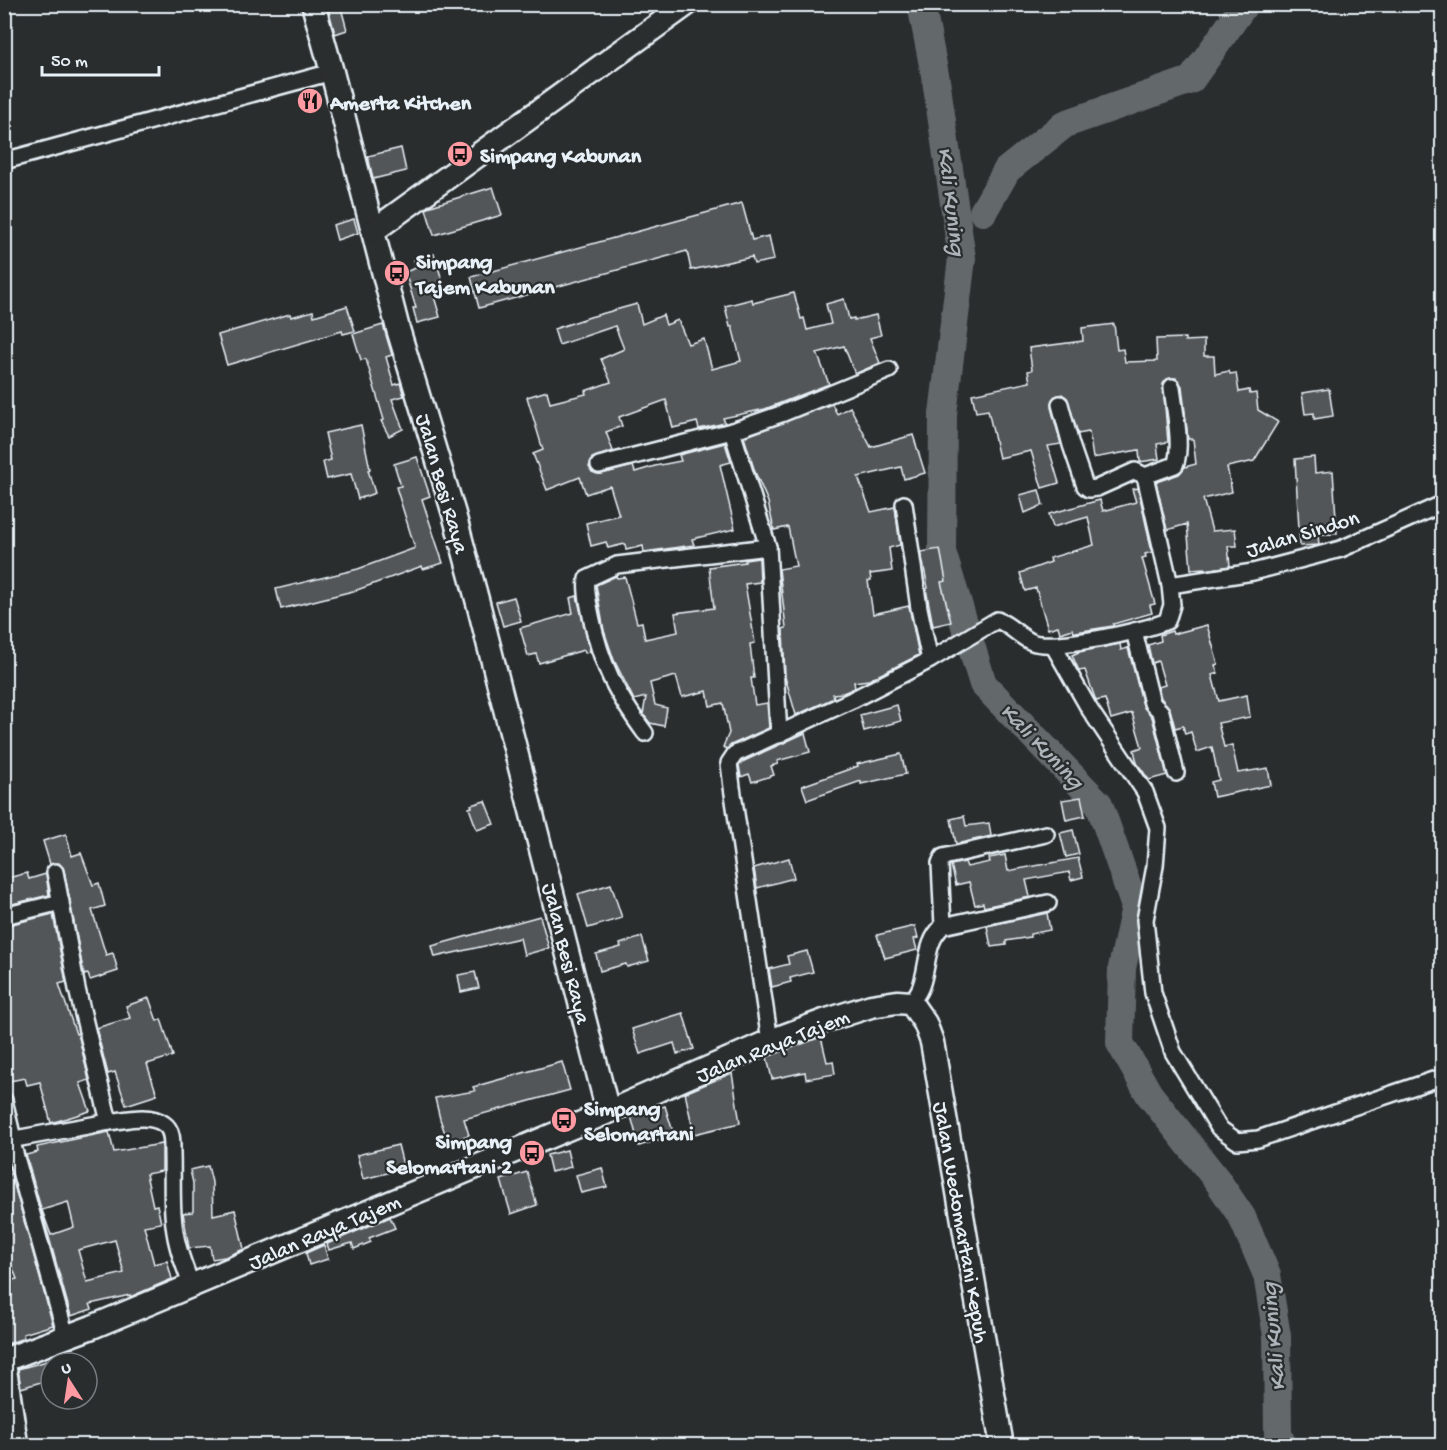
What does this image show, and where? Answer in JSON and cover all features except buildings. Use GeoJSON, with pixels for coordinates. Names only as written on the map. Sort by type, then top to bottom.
{"type":"FeatureCollection","features":[{"type":"Feature","properties":{"kind":"main road","name":"Jalan Besi Raya"},"geometry":{"type":"LineString","coordinates":[[313,4],[398,329],[469,569],[608,1112]]}},
{"type":"Feature","properties":{"kind":"main road"},"geometry":{"type":"LineString","coordinates":[[373,231],[687,4]]}},
{"type":"Feature","properties":{"kind":"main road","name":"Jalan Raya Tajem"},"geometry":{"type":"LineString","coordinates":[[6,1359],[608,1112],[770,1041],[871,1006],[897,1002],[911,1003]]}},
{"type":"Feature","properties":{"kind":"main road","name":"Jalan Wedomartani Kepuh"},"geometry":{"type":"LineString","coordinates":[[911,1003],[925,1023],[932,1042],[1002,1446]]}},
{"type":"Feature","properties":{"kind":"street"},"geometry":{"type":"LineString","coordinates":[[4,161],[332,72]]}},
{"type":"Feature","properties":{"kind":"street"},"geometry":{"type":"LineString","coordinates":[[599,465],[732,431],[781,414],[889,370]]}},
{"type":"Feature","properties":{"kind":"street"},"geometry":{"type":"LineString","coordinates":[[1060,404],[1085,486],[1089,489],[1097,488],[1135,471],[1145,476],[1173,467],[1178,459],[1172,387]]}},
{"type":"Feature","properties":{"kind":"street"},"geometry":{"type":"LineString","coordinates":[[732,431],[768,547],[779,735]]}},
{"type":"Feature","properties":{"kind":"street"},"geometry":{"type":"LineString","coordinates":[[770,1041],[729,763],[735,754],[852,700],[997,620],[1005,623],[1031,642],[1047,646],[1134,631],[1167,621],[1172,605],[1170,585],[1145,476]]}},
{"type":"Feature","properties":{"kind":"street"},"geometry":{"type":"LineString","coordinates":[[904,504],[919,608],[936,655]]}},
{"type":"Feature","properties":{"kind":"street","name":"Jalan Sindon"},"geometry":{"type":"LineString","coordinates":[[1170,585],[1253,572],[1341,549],[1443,504]]}},
{"type":"Feature","properties":{"kind":"street"},"geometry":{"type":"LineString","coordinates":[[645,733],[621,698],[607,672],[594,631],[586,591],[587,579],[617,565],[768,547]]}},
{"type":"Feature","properties":{"kind":"street"},"geometry":{"type":"LineString","coordinates":[[1134,631],[1152,703],[1161,712],[1176,773]]}},
{"type":"Feature","properties":{"kind":"street"},"geometry":{"type":"LineString","coordinates":[[1053,645],[1096,719],[1145,792],[1158,828],[1155,866],[1145,920],[1153,993],[1173,1052],[1219,1128],[1237,1141],[1258,1139],[1443,1077]]}},
{"type":"Feature","properties":{"kind":"street"},"geometry":{"type":"LineString","coordinates":[[943,926],[940,863],[942,857],[1046,834]]}},
{"type":"Feature","properties":{"kind":"street"},"geometry":{"type":"LineString","coordinates":[[55,872],[77,989],[109,1122]]}},
{"type":"Feature","properties":{"kind":"street"},"geometry":{"type":"LineString","coordinates":[[4,916],[61,902]]}},
{"type":"Feature","properties":{"kind":"street"},"geometry":{"type":"LineString","coordinates":[[911,1003],[921,988],[930,942],[934,934],[943,926],[1048,903]]}},
{"type":"Feature","properties":{"kind":"street"},"geometry":{"type":"LineString","coordinates":[[4,1100],[9,1140],[66,1336]]}},
{"type":"Feature","properties":{"kind":"street"},"geometry":{"type":"LineString","coordinates":[[9,1140],[142,1118],[156,1119],[165,1124],[170,1131],[172,1143],[173,1214],[177,1244],[191,1285]]}},
{"type":"Feature","properties":{"kind":"street"},"geometry":{"type":"LineString","coordinates":[[6,1359],[20,1446]]}},
{"type":"Feature","properties":{"kind":"waterway","name":"Kali Kuning"},"geometry":{"type":"LineString","coordinates":[[921,4],[936,80],[962,258],[943,414],[942,552],[983,684],[1099,804],[1135,907],[1122,968],[1120,1043],[1149,1094],[1217,1180],[1242,1217],[1267,1275],[1277,1336],[1278,1433],[1283,1446]]}},
{"type":"Feature","properties":{"kind":"waterway"},"geometry":{"type":"LineString","coordinates":[[983,212],[1007,170],[1065,124],[1191,80],[1245,4]]}},
{"type":"Feature","properties":{"kind":"place","name":"Amerta Kitchen"},"geometry":{"type":"Point","coordinates":[310,101]}},
{"type":"Feature","properties":{"kind":"place","name":"Simpang Kabunan"},"geometry":{"type":"Point","coordinates":[460,154]}},
{"type":"Feature","properties":{"kind":"place","name":"Simpang Tajem Kabunan"},"geometry":{"type":"Point","coordinates":[397,273]}},
{"type":"Feature","properties":{"kind":"place","name":"Simpang Selomartani"},"geometry":{"type":"Point","coordinates":[564,1120]}},
{"type":"Feature","properties":{"kind":"place","name":"Simpang Selomartani 2"},"geometry":{"type":"Point","coordinates":[532,1153]}}]}
